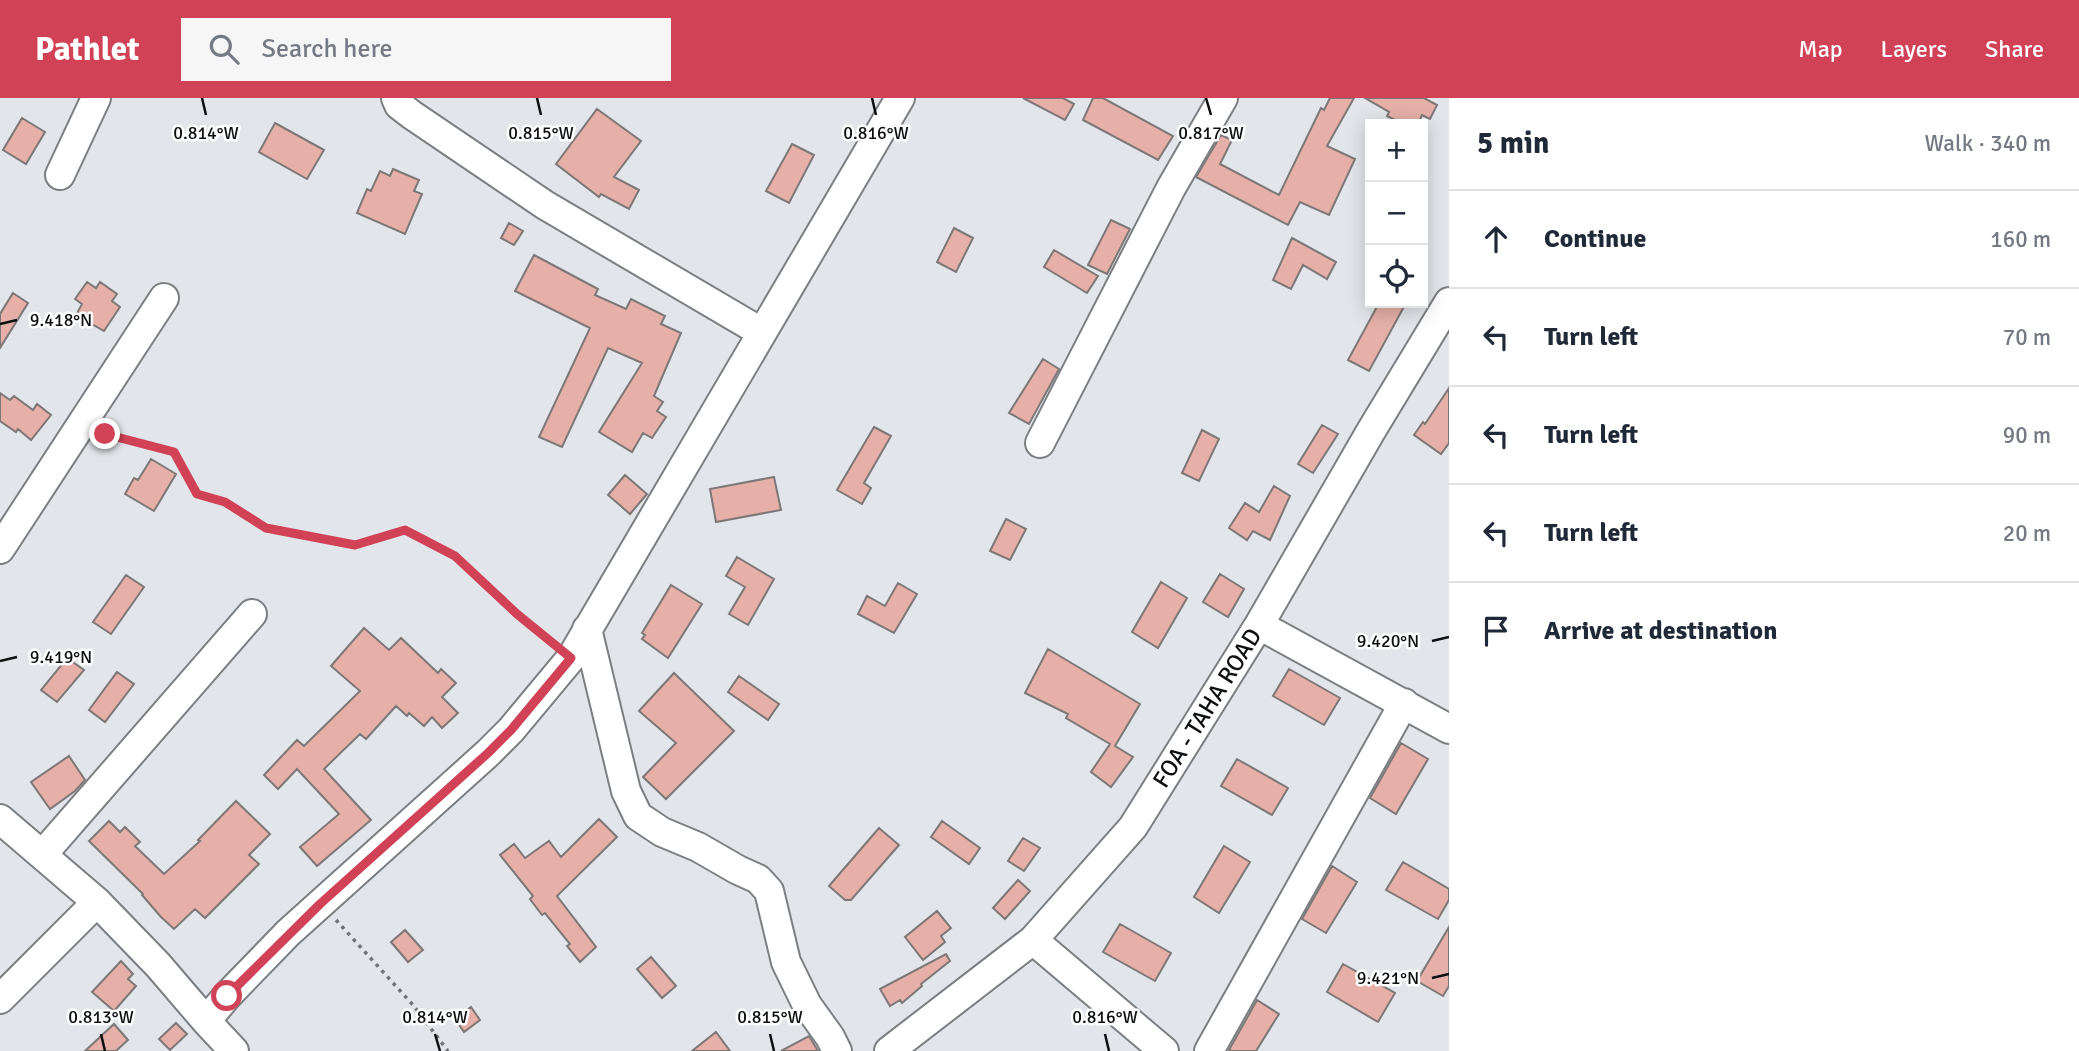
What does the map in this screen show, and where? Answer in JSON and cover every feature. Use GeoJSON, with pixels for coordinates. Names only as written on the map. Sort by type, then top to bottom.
{"type":"FeatureCollection","features":[{"type":"Feature","properties":{"kind":"street"},"geometry":{"type":"LineString","coordinates":[[60,175],[96,98]]}},
{"type":"Feature","properties":{"kind":"street"},"geometry":{"type":"LineString","coordinates":[[396,98],[399,105],[412,115],[545,205],[761,332]]}},
{"type":"Feature","properties":{"kind":"street"},"geometry":{"type":"LineString","coordinates":[[206,1021],[227,996],[320,904],[488,753],[511,730],[571,658],[900,98]]}},
{"type":"Feature","properties":{"kind":"street"},"geometry":{"type":"LineString","coordinates":[[1040,443],[1171,188],[1223,98]]}},
{"type":"Feature","properties":{"kind":"street"},"geometry":{"type":"LineString","coordinates":[[0,548],[164,298]]}},
{"type":"Feature","properties":{"kind":"street","name":"FOA - TAHA ROAD"},"geometry":{"type":"LineString","coordinates":[[889,1051],[1033,940],[1133,827],[1259,625],[1449,302]]}},
{"type":"Feature","properties":{"kind":"street"},"geometry":{"type":"LineString","coordinates":[[41,855],[252,614]]}},
{"type":"Feature","properties":{"kind":"street"},"geometry":{"type":"LineString","coordinates":[[1259,625],[1449,729]]}},
{"type":"Feature","properties":{"kind":"street"},"geometry":{"type":"LineString","coordinates":[[587,629],[626,792],[638,816],[662,832],[698,847],[758,879],[769,891],[786,962],[807,1005],[837,1051]]}},
{"type":"Feature","properties":{"kind":"street"},"geometry":{"type":"LineString","coordinates":[[1209,1051],[1404,703]]}},
{"type":"Feature","properties":{"kind":"street"},"geometry":{"type":"LineString","coordinates":[[0,819],[97,902],[158,965],[234,1051]]}},
{"type":"Feature","properties":{"kind":"street"},"geometry":{"type":"LineString","coordinates":[[0,999],[97,902]]}},
{"type":"Feature","properties":{"kind":"street"},"geometry":{"type":"LineString","coordinates":[[1033,940],[1164,1051]]}},
{"type":"Feature","properties":{"kind":"path"},"geometry":{"type":"LineString","coordinates":[[85,421],[105,434],[174,452],[197,494],[225,502],[266,528],[355,545],[405,530],[455,556],[517,614],[571,658]]}},
{"type":"Feature","properties":{"kind":"path"},"geometry":{"type":"LineString","coordinates":[[320,904],[413,1005],[448,1051]]}},
{"type":"Feature","properties":{"kind":"building"},"geometry":{"type":"Polygon","coordinates":[[[1023,98],[1063,98],[1074,104],[1065,120],[1023,98]]]}},
{"type":"Feature","properties":{"kind":"building"},"geometry":{"type":"Polygon","coordinates":[[[1093,98],[1103,98],[1173,136],[1158,160],[1083,120],[1093,98]]]}},
{"type":"Feature","properties":{"kind":"building"},"geometry":{"type":"Polygon","coordinates":[[[1330,98],[1354,98],[1327,146],[1355,159],[1329,215],[1300,202],[1288,225],[1196,177],[1221,135],[1232,140],[1220,164],[1279,195],[1321,108],[1324,110],[1330,98]]]}},
{"type":"Feature","properties":{"kind":"building"},"geometry":{"type":"Polygon","coordinates":[[[1365,98],[1424,98],[1437,105],[1430,119],[1422,115],[1420,119],[1393,119],[1387,116],[1389,112],[1365,98]]]}},
{"type":"Feature","properties":{"kind":"building"},"geometry":{"type":"Polygon","coordinates":[[[597,109],[641,141],[614,177],[639,190],[629,209],[601,194],[599,197],[556,164],[597,109]]]}},
{"type":"Feature","properties":{"kind":"building"},"geometry":{"type":"Polygon","coordinates":[[[22,118],[45,132],[26,164],[3,150],[22,118]]]}},
{"type":"Feature","properties":{"kind":"building"},"geometry":{"type":"Polygon","coordinates":[[[275,123],[324,150],[307,179],[259,152],[275,123]]]}},
{"type":"Feature","properties":{"kind":"building"},"geometry":{"type":"Polygon","coordinates":[[[792,144],[814,155],[789,203],[766,191],[792,144]]]}},
{"type":"Feature","properties":{"kind":"building"},"geometry":{"type":"Polygon","coordinates":[[[393,169],[419,180],[414,191],[422,194],[405,234],[357,213],[367,189],[371,191],[380,171],[390,176],[393,169]]]}},
{"type":"Feature","properties":{"kind":"building"},"geometry":{"type":"Polygon","coordinates":[[[1111,220],[1130,229],[1107,274],[1088,265],[1111,220]]]}},
{"type":"Feature","properties":{"kind":"building"},"geometry":{"type":"Polygon","coordinates":[[[509,223],[523,231],[514,245],[501,238],[509,223]]]}},
{"type":"Feature","properties":{"kind":"building"},"geometry":{"type":"Polygon","coordinates":[[[954,228],[973,238],[956,272],[937,262],[954,228]]]}},
{"type":"Feature","properties":{"kind":"building"},"geometry":{"type":"Polygon","coordinates":[[[1292,238],[1336,262],[1327,279],[1303,265],[1291,289],[1273,280],[1292,238]]]}},
{"type":"Feature","properties":{"kind":"building"},"geometry":{"type":"Polygon","coordinates":[[[1054,250],[1098,276],[1087,293],[1044,267],[1054,250]]]}},
{"type":"Feature","properties":{"kind":"building"},"geometry":{"type":"Polygon","coordinates":[[[534,255],[598,289],[595,295],[626,309],[631,299],[665,316],[661,324],[681,333],[654,396],[663,402],[657,411],[666,417],[652,438],[643,433],[632,452],[599,432],[642,363],[608,348],[562,447],[539,437],[590,328],[515,291],[534,255]]]}},
{"type":"Feature","properties":{"kind":"building"},"geometry":{"type":"Polygon","coordinates":[[[87,282],[96,288],[100,282],[117,294],[112,301],[120,307],[104,331],[76,315],[82,304],[75,299],[87,282]]]}},
{"type":"Feature","properties":{"kind":"building"},"geometry":{"type":"Polygon","coordinates":[[[13,293],[28,303],[0,348],[0,314],[13,293]]]}},
{"type":"Feature","properties":{"kind":"building"},"geometry":{"type":"Polygon","coordinates":[[[1376,308],[1403,308],[1369,371],[1348,360],[1376,308]]]}},
{"type":"Feature","properties":{"kind":"building"},"geometry":{"type":"Polygon","coordinates":[[[1043,359],[1059,369],[1029,424],[1009,413],[1043,359]]]}},
{"type":"Feature","properties":{"kind":"building"},"geometry":{"type":"Polygon","coordinates":[[[1449,388],[1449,443],[1441,454],[1414,435],[1423,422],[1425,424],[1449,388]]]}},
{"type":"Feature","properties":{"kind":"building"},"geometry":{"type":"Polygon","coordinates":[[[0,393],[10,400],[14,396],[33,410],[37,404],[51,415],[31,440],[18,429],[16,432],[0,421],[0,393]]]}},
{"type":"Feature","properties":{"kind":"building"},"geometry":{"type":"Polygon","coordinates":[[[1322,425],[1338,434],[1313,473],[1298,464],[1322,425]]]}},
{"type":"Feature","properties":{"kind":"building"},"geometry":{"type":"Polygon","coordinates":[[[874,427],[891,436],[864,483],[871,488],[862,504],[837,490],[874,427]]]}},
{"type":"Feature","properties":{"kind":"building"},"geometry":{"type":"Polygon","coordinates":[[[1202,430],[1219,439],[1199,481],[1182,473],[1202,430]]]}},
{"type":"Feature","properties":{"kind":"building"},"geometry":{"type":"Polygon","coordinates":[[[151,459],[176,474],[154,511],[125,494],[134,478],[138,480],[151,459]]]}},
{"type":"Feature","properties":{"kind":"building"},"geometry":{"type":"Polygon","coordinates":[[[625,475],[647,494],[630,514],[608,495],[625,475]]]}},
{"type":"Feature","properties":{"kind":"building"},"geometry":{"type":"Polygon","coordinates":[[[774,477],[781,510],[716,522],[710,489],[774,477]]]}},
{"type":"Feature","properties":{"kind":"building"},"geometry":{"type":"Polygon","coordinates":[[[1274,486],[1290,496],[1270,540],[1253,531],[1247,540],[1229,528],[1245,503],[1259,512],[1274,486]]]}},
{"type":"Feature","properties":{"kind":"building"},"geometry":{"type":"Polygon","coordinates":[[[1006,519],[1026,529],[1010,560],[990,551],[1006,519]]]}},
{"type":"Feature","properties":{"kind":"building"},"geometry":{"type":"Polygon","coordinates":[[[737,557],[774,579],[748,625],[729,614],[745,587],[726,576],[737,557]]]}},
{"type":"Feature","properties":{"kind":"building"},"geometry":{"type":"Polygon","coordinates":[[[1220,574],[1244,589],[1228,617],[1203,602],[1220,574]]]}},
{"type":"Feature","properties":{"kind":"building"},"geometry":{"type":"Polygon","coordinates":[[[126,575],[144,587],[111,634],[93,622],[126,575]]]}},
{"type":"Feature","properties":{"kind":"building"},"geometry":{"type":"Polygon","coordinates":[[[1161,582],[1187,598],[1158,648],[1132,632],[1161,582]]]}},
{"type":"Feature","properties":{"kind":"building"},"geometry":{"type":"Polygon","coordinates":[[[898,583],[917,594],[894,633],[858,614],[867,596],[885,606],[898,583]]]}},
{"type":"Feature","properties":{"kind":"building"},"geometry":{"type":"Polygon","coordinates":[[[671,585],[702,604],[668,658],[642,639],[645,635],[642,633],[671,585]]]}},
{"type":"Feature","properties":{"kind":"building"},"geometry":{"type":"Polygon","coordinates":[[[364,628],[389,650],[401,638],[438,673],[441,669],[456,683],[442,697],[458,713],[442,728],[432,717],[424,726],[396,706],[366,739],[360,734],[324,769],[371,820],[317,866],[300,847],[339,814],[297,769],[278,789],[264,775],[297,740],[304,746],[360,691],[331,666],[364,628]]]}},
{"type":"Feature","properties":{"kind":"building"},"geometry":{"type":"Polygon","coordinates":[[[1048,649],[1140,704],[1115,746],[1133,757],[1111,787],[1091,772],[1110,744],[1066,718],[1068,714],[1025,693],[1048,649]]]}},
{"type":"Feature","properties":{"kind":"building"},"geometry":{"type":"Polygon","coordinates":[[[67,658],[84,670],[57,702],[41,690],[67,658]]]}},
{"type":"Feature","properties":{"kind":"building"},"geometry":{"type":"Polygon","coordinates":[[[1289,669],[1340,698],[1324,725],[1273,696],[1289,669]]]}},
{"type":"Feature","properties":{"kind":"building"},"geometry":{"type":"Polygon","coordinates":[[[117,672],[134,684],[105,722],[89,710],[117,672]]]}},
{"type":"Feature","properties":{"kind":"building"},"geometry":{"type":"Polygon","coordinates":[[[674,673],[734,731],[666,799],[643,777],[676,743],[639,711],[674,673]]]}},
{"type":"Feature","properties":{"kind":"building"},"geometry":{"type":"Polygon","coordinates":[[[739,676],[779,704],[768,720],[728,692],[739,676]]]}},
{"type":"Feature","properties":{"kind":"building"},"geometry":{"type":"Polygon","coordinates":[[[1401,743],[1428,759],[1396,814],[1370,798],[1401,743]]]}},
{"type":"Feature","properties":{"kind":"building"},"geometry":{"type":"Polygon","coordinates":[[[69,756],[85,780],[50,809],[31,782],[69,756]]]}},
{"type":"Feature","properties":{"kind":"building"},"geometry":{"type":"Polygon","coordinates":[[[1237,759],[1288,788],[1272,815],[1221,786],[1237,759]]]}},
{"type":"Feature","properties":{"kind":"building"},"geometry":{"type":"Polygon","coordinates":[[[236,801],[270,834],[249,855],[259,864],[205,918],[195,909],[174,929],[89,841],[109,821],[120,832],[125,827],[140,842],[135,846],[164,874],[200,841],[198,840],[236,801]]]}},
{"type":"Feature","properties":{"kind":"building"},"geometry":{"type":"Polygon","coordinates":[[[599,819],[617,837],[557,896],[596,947],[580,962],[567,946],[570,944],[545,913],[542,915],[530,899],[533,896],[500,855],[514,844],[525,858],[549,841],[561,857],[599,819]]]}},
{"type":"Feature","properties":{"kind":"building"},"geometry":{"type":"Polygon","coordinates":[[[942,821],[980,848],[969,864],[931,837],[942,821]]]}},
{"type":"Feature","properties":{"kind":"building"},"geometry":{"type":"Polygon","coordinates":[[[879,828],[899,845],[851,900],[845,900],[829,886],[879,828]]]}},
{"type":"Feature","properties":{"kind":"building"},"geometry":{"type":"Polygon","coordinates":[[[1023,838],[1040,848],[1024,871],[1008,861],[1023,838]]]}},
{"type":"Feature","properties":{"kind":"building"},"geometry":{"type":"Polygon","coordinates":[[[1224,846],[1250,862],[1219,913],[1194,897],[1224,846]]]}},
{"type":"Feature","properties":{"kind":"building"},"geometry":{"type":"Polygon","coordinates":[[[1403,862],[1449,889],[1449,900],[1438,919],[1386,890],[1403,862]]]}},
{"type":"Feature","properties":{"kind":"building"},"geometry":{"type":"Polygon","coordinates":[[[1332,866],[1357,882],[1326,933],[1302,919],[1332,866]]]}},
{"type":"Feature","properties":{"kind":"building"},"geometry":{"type":"Polygon","coordinates":[[[1018,880],[1030,891],[1005,919],[993,908],[1018,880]]]}},
{"type":"Feature","properties":{"kind":"building"},"geometry":{"type":"Polygon","coordinates":[[[937,911],[951,928],[941,936],[945,942],[923,960],[905,937],[937,911]]]}},
{"type":"Feature","properties":{"kind":"building"},"geometry":{"type":"Polygon","coordinates":[[[1120,924],[1171,953],[1155,981],[1103,952],[1120,924]]]}},
{"type":"Feature","properties":{"kind":"building"},"geometry":{"type":"Polygon","coordinates":[[[1449,927],[1449,986],[1443,996],[1417,981],[1449,927]]]}},
{"type":"Feature","properties":{"kind":"building"},"geometry":{"type":"Polygon","coordinates":[[[405,930],[423,950],[408,962],[391,942],[405,930]]]}},
{"type":"Feature","properties":{"kind":"building"},"geometry":{"type":"Polygon","coordinates":[[[946,954],[950,961],[902,1003],[900,1000],[890,1006],[880,989],[946,954]]]}},
{"type":"Feature","properties":{"kind":"building"},"geometry":{"type":"Polygon","coordinates":[[[651,957],[676,986],[662,998],[637,969],[651,957]]]}},
{"type":"Feature","properties":{"kind":"building"},"geometry":{"type":"Polygon","coordinates":[[[121,961],[133,974],[128,979],[136,986],[114,1011],[92,992],[121,961]]]}},
{"type":"Feature","properties":{"kind":"building"},"geometry":{"type":"Polygon","coordinates":[[[1343,964],[1395,993],[1378,1022],[1327,992],[1343,964]]]}},
{"type":"Feature","properties":{"kind":"building"},"geometry":{"type":"Polygon","coordinates":[[[1257,1000],[1279,1014],[1256,1051],[1229,1050],[1257,1000]]]}},
{"type":"Feature","properties":{"kind":"building"},"geometry":{"type":"Polygon","coordinates":[[[471,1007],[480,1020],[464,1032],[455,1019],[471,1007]]]}},
{"type":"Feature","properties":{"kind":"building"},"geometry":{"type":"Polygon","coordinates":[[[176,1023],[187,1034],[170,1050],[159,1039],[176,1023]]]}},
{"type":"Feature","properties":{"kind":"building"},"geometry":{"type":"Polygon","coordinates":[[[114,1024],[128,1040],[116,1051],[85,1051],[114,1024]]]}},
{"type":"Feature","properties":{"kind":"building"},"geometry":{"type":"Polygon","coordinates":[[[716,1032],[730,1051],[692,1051],[716,1032]]]}},
{"type":"Feature","properties":{"kind":"building"},"geometry":{"type":"Polygon","coordinates":[[[809,1036],[818,1051],[781,1051],[809,1036]]]}},
{"type":"Feature","properties":{"kind":"route"},"geometry":{"type":"LineString","coordinates":[[105,434],[174,452],[197,494],[225,502],[266,528],[355,545],[405,530],[455,556],[517,614],[571,658],[511,730],[488,753],[288,933],[227,996]]}}]}
